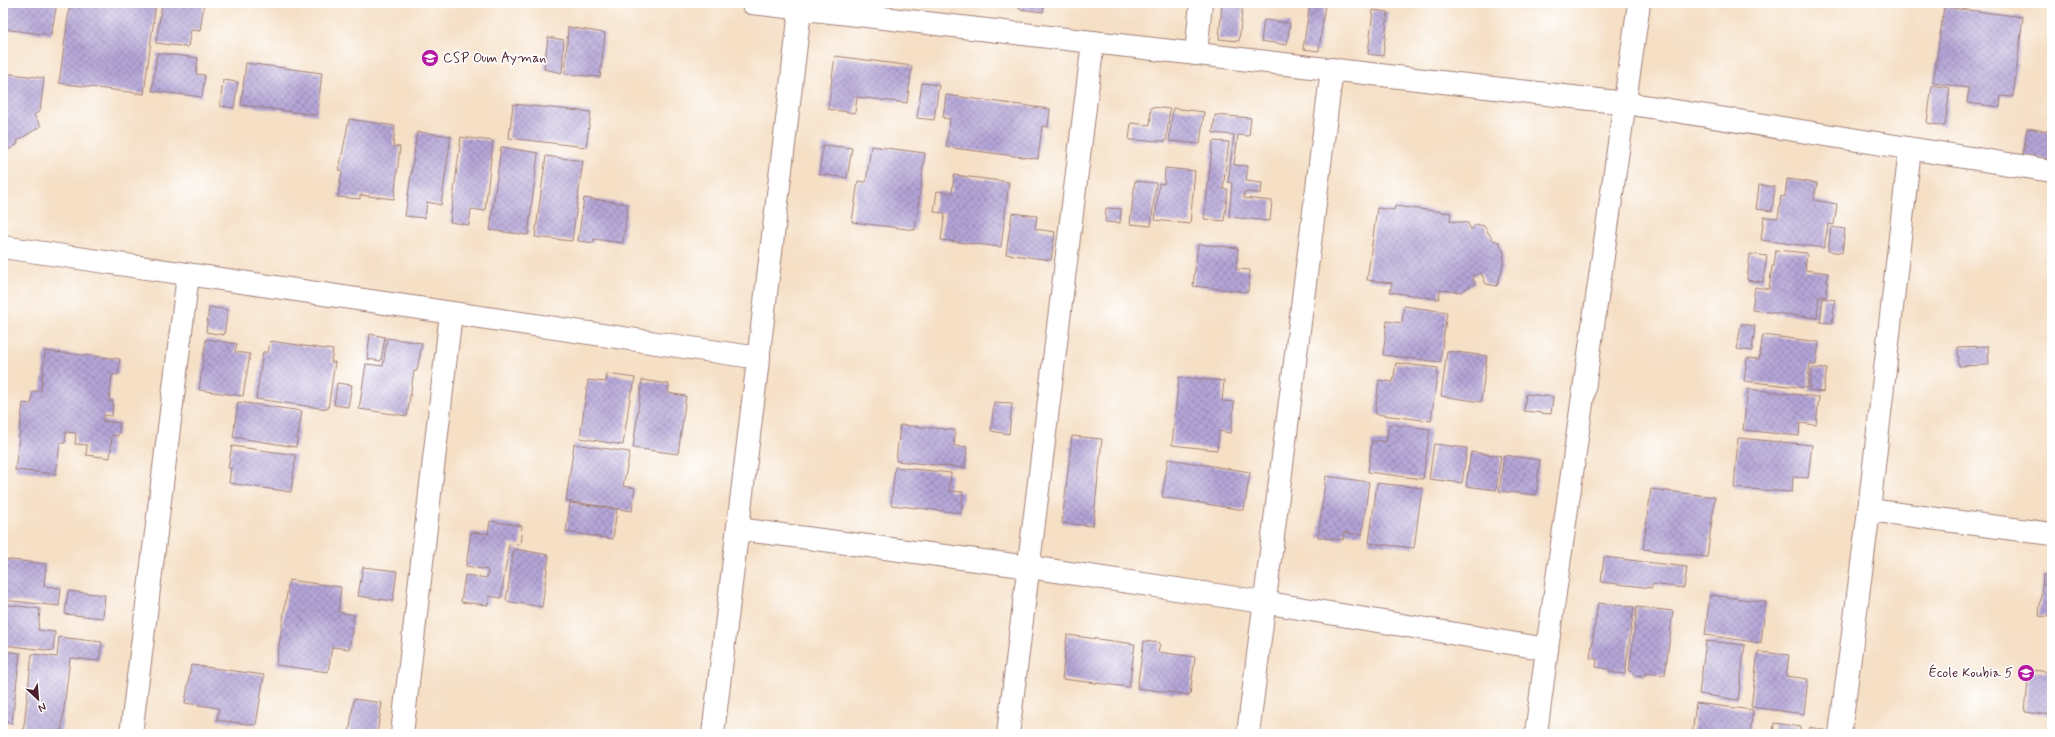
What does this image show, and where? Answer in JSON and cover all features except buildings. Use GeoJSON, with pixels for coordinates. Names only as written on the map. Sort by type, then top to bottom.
{"type":"FeatureCollection","features":[{"type":"Feature","properties":{"kind":"street"},"geometry":{"type":"LineString","coordinates":[[752,3],[801,6],[1093,42],[1626,103],[2052,171]]}},
{"type":"Feature","properties":{"kind":"street"},"geometry":{"type":"LineString","coordinates":[[1196,54],[1201,3]]}},
{"type":"Feature","properties":{"kind":"street"},"geometry":{"type":"LineString","coordinates":[[1536,734],[1639,3]]}},
{"type":"Feature","properties":{"kind":"street"},"geometry":{"type":"LineString","coordinates":[[713,734],[801,6]]}},
{"type":"Feature","properties":{"kind":"street"},"geometry":{"type":"LineString","coordinates":[[1008,734],[1093,42]]}},
{"type":"Feature","properties":{"kind":"street"},"geometry":{"type":"LineString","coordinates":[[1248,734],[1263,602],[1332,69]]}},
{"type":"Feature","properties":{"kind":"street"},"geometry":{"type":"LineString","coordinates":[[1840,734],[1869,510],[1910,148]]}},
{"type":"Feature","properties":{"kind":"street"},"geometry":{"type":"LineString","coordinates":[[3,247],[759,358]]}},
{"type":"Feature","properties":{"kind":"street"},"geometry":{"type":"LineString","coordinates":[[131,734],[188,275]]}},
{"type":"Feature","properties":{"kind":"street"},"geometry":{"type":"LineString","coordinates":[[402,734],[451,313]]}},
{"type":"Feature","properties":{"kind":"street"},"geometry":{"type":"LineString","coordinates":[[1869,510],[2052,534]]}},
{"type":"Feature","properties":{"kind":"street"},"geometry":{"type":"LineString","coordinates":[[738,529],[1029,567],[1263,602],[1547,649]]}},
{"type":"Feature","properties":{"kind":"place","name":"CSP Oum Ayman"},"geometry":{"type":"Point","coordinates":[430,58]}},
{"type":"Feature","properties":{"kind":"place","name":"École Koubia 5"},"geometry":{"type":"Point","coordinates":[2026,673]}}]}
